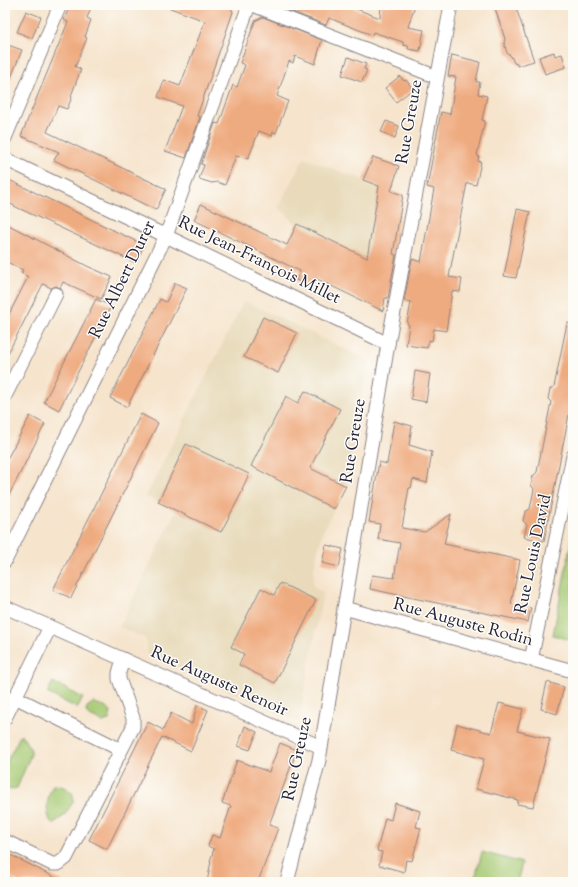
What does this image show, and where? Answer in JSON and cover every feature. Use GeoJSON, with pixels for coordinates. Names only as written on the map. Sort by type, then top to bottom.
{"type":"FeatureCollection","features":[{"type":"Feature","properties":{"kind":"street"},"geometry":{"type":"LineString","coordinates":[[5,138],[60,5]]}},
{"type":"Feature","properties":{"kind":"street","name":"Rue Albert Durer"},"geometry":{"type":"LineString","coordinates":[[5,560],[166,236],[249,5]]}},
{"type":"Feature","properties":{"kind":"street"},"geometry":{"type":"LineString","coordinates":[[253,5],[437,76]]}},
{"type":"Feature","properties":{"kind":"street","name":"Rue Greuze"},"geometry":{"type":"LineString","coordinates":[[287,882],[316,774],[388,344],[451,5]]}},
{"type":"Feature","properties":{"kind":"street","name":"Rue Jean-François Millet"},"geometry":{"type":"LineString","coordinates":[[5,160],[166,236],[388,344]]}},
{"type":"Feature","properties":{"kind":"street"},"geometry":{"type":"LineString","coordinates":[[5,396],[56,294]]}},
{"type":"Feature","properties":{"kind":"street","name":"Rue Louis David"},"geometry":{"type":"LineString","coordinates":[[531,660],[569,498],[573,456]]}},
{"type":"Feature","properties":{"kind":"street","name":"Rue Auguste Renoir"},"geometry":{"type":"LineString","coordinates":[[5,607],[321,747]]}},
{"type":"Feature","properties":{"kind":"street","name":"Rue Auguste Rodin"},"geometry":{"type":"LineString","coordinates":[[344,608],[573,671]]}},
{"type":"Feature","properties":{"kind":"street"},"geometry":{"type":"LineString","coordinates":[[5,718],[50,627]]}},
{"type":"Feature","properties":{"kind":"street","name":"Rue Auguste Renoir"},"geometry":{"type":"LineString","coordinates":[[5,841],[50,863],[58,864],[64,860],[121,750],[133,723],[133,718],[118,679],[123,660]]}},
{"type":"Feature","properties":{"kind":"street"},"geometry":{"type":"LineString","coordinates":[[15,697],[121,750]]}},
{"type":"Feature","properties":{"kind":"shaded area"},"geometry":{"type":"Polygon","coordinates":[[[304,158],[403,195],[383,311],[279,261],[297,224],[278,207],[304,158]]]}},
{"type":"Feature","properties":{"kind":"shaded area"},"geometry":{"type":"Polygon","coordinates":[[[244,301],[366,359],[368,362],[346,486],[323,532],[314,568],[313,587],[323,592],[299,719],[296,721],[147,654],[146,639],[119,627],[176,511],[146,496],[244,301]]]}},
{"type":"Feature","properties":{"kind":"green space"},"geometry":{"type":"Polygon","coordinates":[[[573,532],[573,641],[553,635],[573,532]]]}},
{"type":"Feature","properties":{"kind":"green space"},"geometry":{"type":"Polygon","coordinates":[[[53,682],[83,698],[77,708],[47,693],[53,682]]]}},
{"type":"Feature","properties":{"kind":"green space"},"geometry":{"type":"Polygon","coordinates":[[[93,703],[103,706],[111,712],[109,720],[102,722],[88,715],[86,712],[87,707],[93,703]]]}},
{"type":"Feature","properties":{"kind":"green space"},"geometry":{"type":"Polygon","coordinates":[[[21,734],[31,750],[31,754],[17,788],[6,790],[5,765],[21,734]]]}},
{"type":"Feature","properties":{"kind":"green space"},"geometry":{"type":"Polygon","coordinates":[[[53,785],[62,786],[71,792],[73,794],[73,802],[64,816],[52,824],[48,814],[47,804],[53,785]]]}},
{"type":"Feature","properties":{"kind":"green space"},"geometry":{"type":"Polygon","coordinates":[[[482,852],[522,863],[517,882],[474,882],[482,852]]]}},
{"type":"Feature","properties":{"kind":"building"},"geometry":{"type":"Polygon","coordinates":[[[70,5],[92,5],[87,18],[91,20],[85,37],[87,38],[75,67],[81,69],[71,96],[72,97],[67,109],[58,106],[47,132],[166,189],[156,210],[54,160],[59,152],[21,136],[68,22],[64,20],[70,5]]]}},
{"type":"Feature","properties":{"kind":"building"},"geometry":{"type":"Polygon","coordinates":[[[165,5],[230,5],[233,12],[197,116],[200,117],[186,158],[165,151],[182,106],[158,97],[164,80],[180,86],[205,21],[165,5]]]}},
{"type":"Feature","properties":{"kind":"building"},"geometry":{"type":"Polygon","coordinates":[[[288,5],[346,5],[380,18],[381,5],[415,5],[408,27],[424,30],[420,51],[408,49],[409,46],[403,45],[403,42],[373,32],[372,35],[329,18],[326,25],[282,8],[288,5]]]}},
{"type":"Feature","properties":{"kind":"building"},"geometry":{"type":"Polygon","coordinates":[[[494,5],[515,5],[534,61],[517,66],[517,64],[514,63],[511,56],[507,53],[504,43],[505,39],[494,5]]]}},
{"type":"Feature","properties":{"kind":"building"},"geometry":{"type":"Polygon","coordinates":[[[26,11],[41,17],[32,38],[17,32],[26,11]]]}},
{"type":"Feature","properties":{"kind":"building"},"geometry":{"type":"Polygon","coordinates":[[[263,17],[322,40],[315,64],[295,56],[293,63],[289,61],[277,96],[288,101],[276,133],[273,132],[272,136],[259,131],[248,159],[236,156],[225,185],[199,179],[204,165],[201,164],[215,123],[219,124],[233,85],[237,87],[245,65],[240,63],[255,21],[263,17]]]}},
{"type":"Feature","properties":{"kind":"building"},"geometry":{"type":"Polygon","coordinates":[[[5,44],[22,50],[6,90],[5,90],[5,44]]]}},
{"type":"Feature","properties":{"kind":"building"},"geometry":{"type":"Polygon","coordinates":[[[554,52],[555,56],[562,54],[566,67],[545,74],[539,57],[554,52]]]}},
{"type":"Feature","properties":{"kind":"building"},"geometry":{"type":"Polygon","coordinates":[[[452,55],[480,62],[476,82],[480,82],[478,94],[487,96],[482,120],[485,121],[477,155],[479,156],[478,161],[481,162],[476,185],[467,183],[449,277],[462,279],[460,292],[452,291],[446,331],[434,329],[432,341],[429,340],[427,348],[406,345],[409,325],[407,324],[411,302],[404,301],[412,259],[421,262],[434,189],[427,187],[441,112],[450,114],[456,77],[448,76],[452,55]]]}},
{"type":"Feature","properties":{"kind":"building"},"geometry":{"type":"Polygon","coordinates":[[[348,57],[366,64],[364,69],[367,70],[362,82],[342,75],[348,57]]]}},
{"type":"Feature","properties":{"kind":"building"},"geometry":{"type":"Polygon","coordinates":[[[400,76],[404,81],[406,80],[413,89],[396,102],[385,88],[400,76]]]}},
{"type":"Feature","properties":{"kind":"building"},"geometry":{"type":"Polygon","coordinates":[[[386,121],[399,126],[395,138],[381,132],[386,121]]]}},
{"type":"Feature","properties":{"kind":"building"},"geometry":{"type":"Polygon","coordinates":[[[373,157],[399,166],[391,191],[403,195],[393,254],[396,255],[388,298],[385,298],[383,311],[315,278],[311,287],[296,280],[300,271],[194,220],[201,204],[287,245],[297,224],[367,258],[379,186],[363,180],[373,157]]]}},
{"type":"Feature","properties":{"kind":"building"},"geometry":{"type":"Polygon","coordinates":[[[5,178],[144,245],[136,263],[5,201],[5,178]]]}},
{"type":"Feature","properties":{"kind":"building"},"geometry":{"type":"Polygon","coordinates":[[[517,209],[530,212],[516,278],[504,276],[517,209]]]}},
{"type":"Feature","properties":{"kind":"building"},"geometry":{"type":"Polygon","coordinates":[[[5,223],[87,266],[112,277],[101,299],[63,282],[60,288],[56,286],[51,288],[43,284],[5,359],[5,322],[28,277],[21,273],[23,270],[5,261],[5,223]]]}},
{"type":"Feature","properties":{"kind":"building"},"geometry":{"type":"Polygon","coordinates":[[[175,283],[187,288],[127,407],[110,398],[160,299],[166,302],[175,283]]]}},
{"type":"Feature","properties":{"kind":"building"},"geometry":{"type":"Polygon","coordinates":[[[96,299],[111,306],[59,410],[44,402],[96,299]]]}},
{"type":"Feature","properties":{"kind":"building"},"geometry":{"type":"Polygon","coordinates":[[[263,317],[297,333],[278,373],[244,357],[263,317]]]}},
{"type":"Feature","properties":{"kind":"building"},"geometry":{"type":"Polygon","coordinates":[[[567,323],[573,324],[573,394],[544,541],[524,537],[527,525],[523,521],[525,512],[530,509],[534,489],[531,485],[533,476],[537,472],[551,402],[548,399],[550,389],[554,387],[567,323]]]}},
{"type":"Feature","properties":{"kind":"building"},"geometry":{"type":"Polygon","coordinates":[[[415,371],[430,374],[426,402],[411,399],[415,371]]]}},
{"type":"Feature","properties":{"kind":"building"},"geometry":{"type":"Polygon","coordinates":[[[305,391],[340,409],[310,468],[346,486],[334,509],[251,466],[286,396],[298,403],[305,391]]]}},
{"type":"Feature","properties":{"kind":"building"},"geometry":{"type":"Polygon","coordinates":[[[141,414],[158,423],[71,598],[53,590],[141,414]]]}},
{"type":"Feature","properties":{"kind":"building"},"geometry":{"type":"Polygon","coordinates":[[[30,416],[45,424],[5,503],[5,463],[30,416]]]}},
{"type":"Feature","properties":{"kind":"building"},"geometry":{"type":"Polygon","coordinates":[[[394,421],[412,426],[409,445],[432,452],[427,483],[413,479],[411,488],[409,488],[402,528],[425,532],[451,514],[444,544],[520,560],[511,604],[531,608],[528,622],[370,589],[372,575],[394,578],[400,543],[378,539],[380,524],[369,522],[379,462],[387,464],[394,421]]]}},
{"type":"Feature","properties":{"kind":"building"},"geometry":{"type":"Polygon","coordinates":[[[186,444],[249,474],[242,489],[243,490],[221,532],[158,502],[186,444]]]}},
{"type":"Feature","properties":{"kind":"building"},"geometry":{"type":"Polygon","coordinates":[[[326,545],[343,549],[339,567],[322,563],[326,545]]]}},
{"type":"Feature","properties":{"kind":"building"},"geometry":{"type":"Polygon","coordinates":[[[280,583],[316,600],[275,683],[239,665],[244,654],[231,647],[261,588],[274,595],[280,583]]]}},
{"type":"Feature","properties":{"kind":"building"},"geometry":{"type":"Polygon","coordinates":[[[547,682],[564,687],[557,714],[541,709],[547,682]]]}},
{"type":"Feature","properties":{"kind":"building"},"geometry":{"type":"Polygon","coordinates":[[[499,703],[523,709],[517,731],[550,739],[533,807],[517,804],[518,800],[476,789],[484,759],[451,750],[457,724],[491,733],[499,703]]]}},
{"type":"Feature","properties":{"kind":"building"},"geometry":{"type":"Polygon","coordinates":[[[197,705],[208,710],[191,751],[162,737],[107,849],[89,840],[148,722],[163,730],[171,713],[192,724],[197,705]]]}},
{"type":"Feature","properties":{"kind":"building"},"geometry":{"type":"Polygon","coordinates":[[[245,726],[257,732],[250,750],[238,746],[245,726]]]}},
{"type":"Feature","properties":{"kind":"building"},"geometry":{"type":"Polygon","coordinates":[[[280,743],[297,750],[269,825],[278,828],[258,882],[207,882],[210,861],[214,849],[208,846],[212,835],[220,838],[231,806],[222,803],[237,760],[269,772],[280,743]]]}},
{"type":"Feature","properties":{"kind":"building"},"geometry":{"type":"Polygon","coordinates":[[[395,803],[420,811],[416,827],[421,828],[412,861],[406,860],[404,872],[379,865],[382,852],[377,851],[385,818],[391,820],[395,803]]]}},
{"type":"Feature","properties":{"kind":"building"},"geometry":{"type":"Polygon","coordinates":[[[5,852],[64,882],[19,882],[5,875],[5,852]]]}}]}
